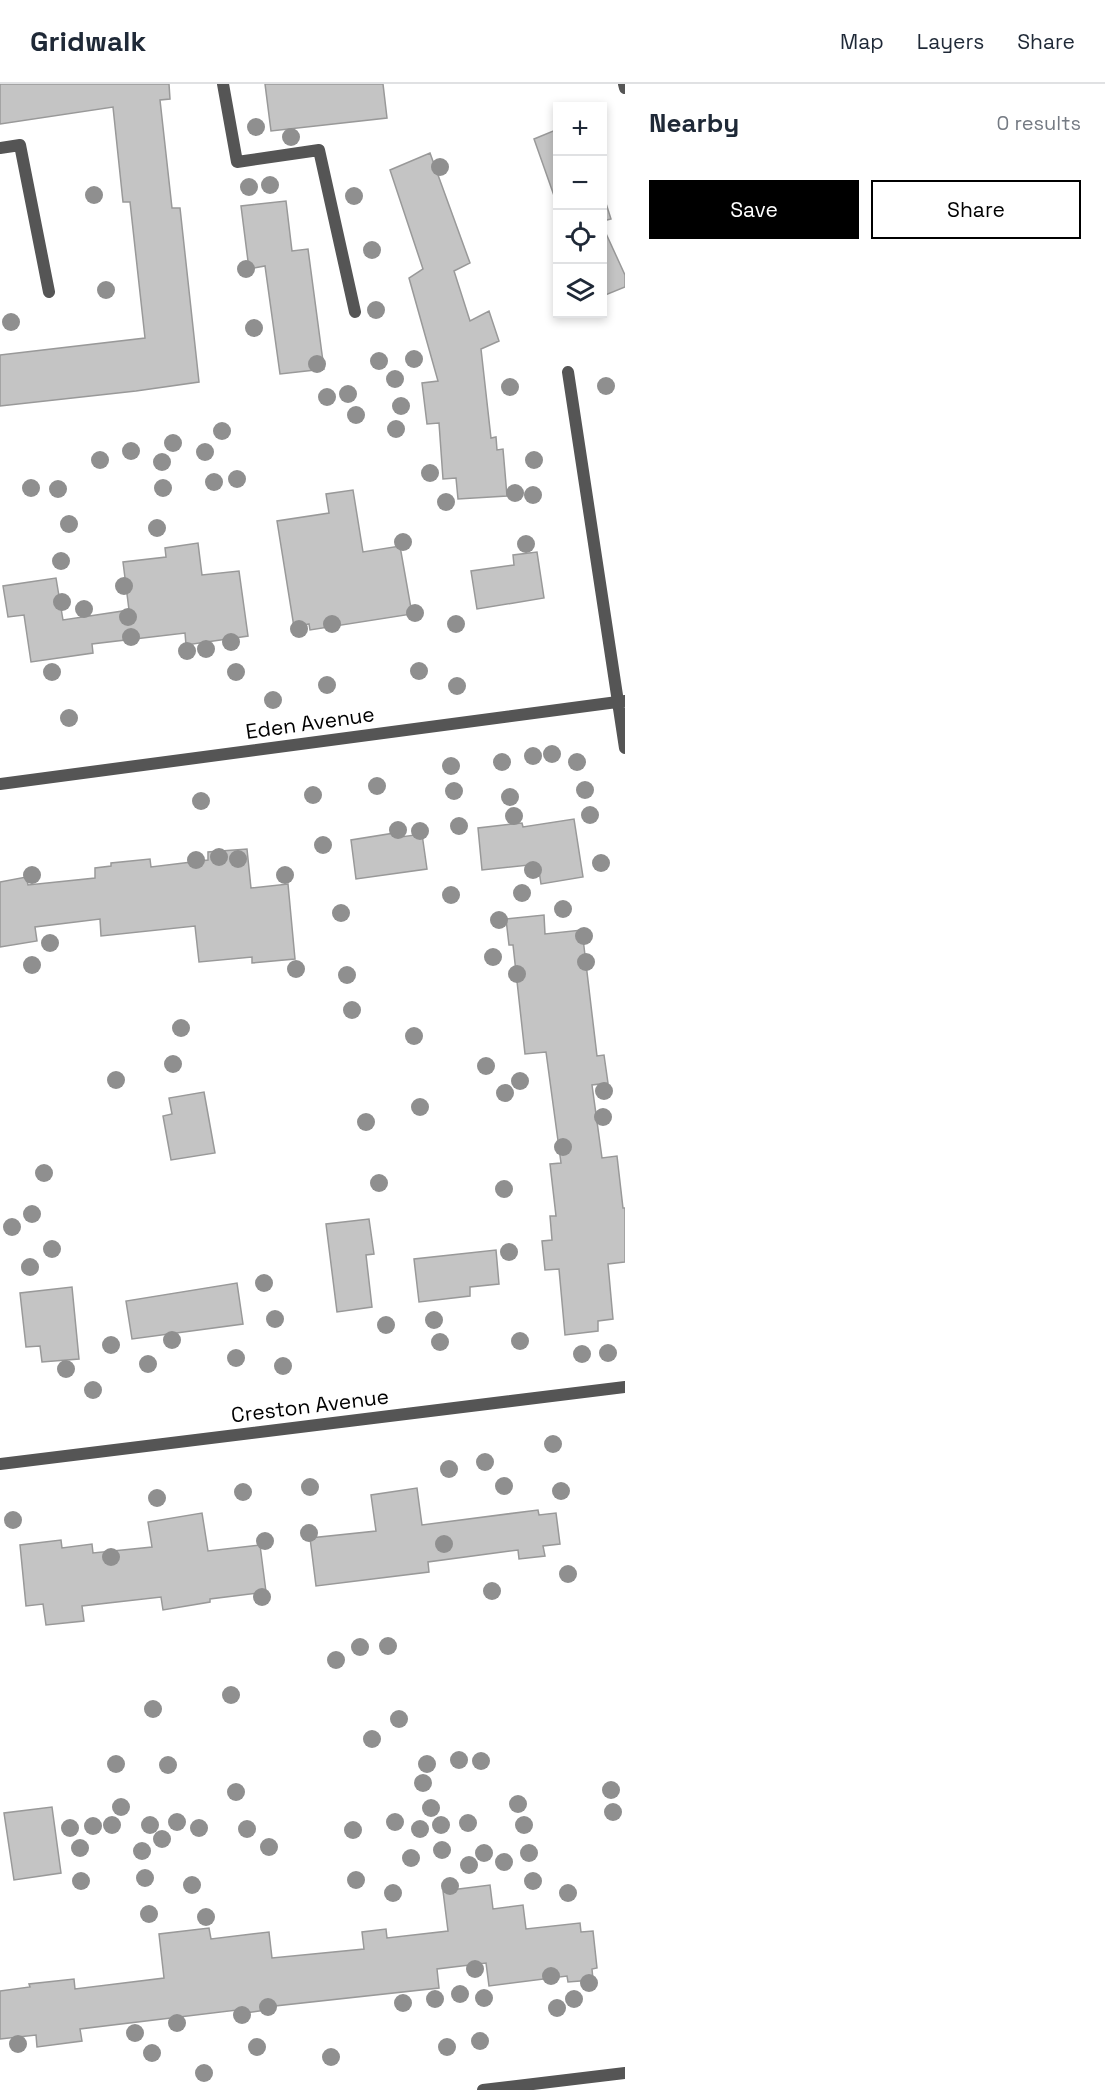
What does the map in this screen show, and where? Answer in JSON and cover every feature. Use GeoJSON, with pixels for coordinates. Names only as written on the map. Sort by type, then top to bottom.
{"type":"FeatureCollection","features":[{"type":"Feature","properties":{"kind":"street"},"geometry":{"type":"LineString","coordinates":[[223,84],[237,162],[319,150],[355,312]]}},
{"type":"Feature","properties":{"kind":"street"},"geometry":{"type":"LineString","coordinates":[[0,148],[20,145],[49,292]]}},
{"type":"Feature","properties":{"kind":"street"},"geometry":{"type":"LineString","coordinates":[[568,372],[621,701],[625,748]]}},
{"type":"Feature","properties":{"kind":"street","name":"Eden Avenue"},"geometry":{"type":"LineString","coordinates":[[0,784],[621,701]]}},
{"type":"Feature","properties":{"kind":"street","name":"Creston Avenue"},"geometry":{"type":"LineString","coordinates":[[0,1464],[625,1387]]}},
{"type":"Feature","properties":{"kind":"street"},"geometry":{"type":"LineString","coordinates":[[483,2090],[625,2073]]}},
{"type":"Feature","properties":{"kind":"building"},"geometry":{"type":"Polygon","coordinates":[[[0,84],[169,84],[170,99],[160,100],[172,208],[180,208],[199,382],[0,406],[0,355],[145,338],[130,202],[123,202],[113,107],[0,124],[0,84]]]}},
{"type":"Feature","properties":{"kind":"building"},"geometry":{"type":"Polygon","coordinates":[[[265,84],[383,84],[387,118],[271,131],[265,84]]]}},
{"type":"Feature","properties":{"kind":"building"},"geometry":{"type":"Polygon","coordinates":[[[553,131],[553,193],[534,139],[553,131]]]}},
{"type":"Feature","properties":{"kind":"building"},"geometry":{"type":"Polygon","coordinates":[[[430,153],[470,263],[454,271],[470,321],[489,311],[499,341],[481,349],[491,438],[496,437],[497,450],[503,449],[507,496],[458,499],[456,478],[443,479],[439,423],[427,424],[422,383],[438,381],[409,278],[423,269],[390,170],[430,153]]]}},
{"type":"Feature","properties":{"kind":"building"},"geometry":{"type":"Polygon","coordinates":[[[286,201],[292,251],[308,249],[324,369],[280,374],[265,266],[249,269],[241,206],[286,201]]]}},
{"type":"Feature","properties":{"kind":"building"},"geometry":{"type":"Polygon","coordinates":[[[607,206],[611,219],[607,220],[607,206]]]}},
{"type":"Feature","properties":{"kind":"building"},"geometry":{"type":"Polygon","coordinates":[[[607,236],[625,275],[625,287],[607,294],[607,236]]]}},
{"type":"Feature","properties":{"kind":"building"},"geometry":{"type":"Polygon","coordinates":[[[353,490],[363,552],[400,546],[412,614],[310,630],[309,624],[294,627],[277,521],[329,513],[326,494],[353,490]]]}},
{"type":"Feature","properties":{"kind":"building"},"geometry":{"type":"Polygon","coordinates":[[[198,543],[202,575],[239,571],[248,636],[186,645],[185,633],[92,644],[93,653],[31,662],[24,615],[8,617],[3,586],[56,578],[63,620],[129,610],[123,562],[166,557],[165,548],[198,543]]]}},
{"type":"Feature","properties":{"kind":"building"},"geometry":{"type":"Polygon","coordinates":[[[537,552],[544,598],[477,609],[471,571],[514,565],[513,555],[537,552]]]}},
{"type":"Feature","properties":{"kind":"building"},"geometry":{"type":"Polygon","coordinates":[[[574,819],[583,877],[541,884],[538,864],[482,870],[478,828],[522,823],[523,827],[574,819]]]}},
{"type":"Feature","properties":{"kind":"building"},"geometry":{"type":"Polygon","coordinates":[[[401,832],[401,837],[422,834],[427,869],[356,879],[351,840],[401,832]]]}},
{"type":"Feature","properties":{"kind":"building"},"geometry":{"type":"Polygon","coordinates":[[[247,849],[251,888],[288,884],[295,959],[252,963],[252,957],[199,962],[195,926],[101,936],[100,919],[35,927],[37,941],[0,947],[0,882],[26,877],[28,885],[95,878],[95,868],[111,866],[111,863],[150,859],[151,867],[208,860],[208,852],[247,849]]]}},
{"type":"Feature","properties":{"kind":"building"},"geometry":{"type":"Polygon","coordinates":[[[544,915],[545,934],[582,930],[597,1056],[604,1055],[608,1083],[592,1085],[602,1158],[617,1156],[623,1208],[625,1208],[625,1262],[608,1264],[613,1319],[598,1321],[598,1331],[565,1335],[559,1269],[545,1270],[542,1241],[552,1240],[550,1216],[556,1216],[550,1164],[561,1163],[546,1052],[525,1054],[513,945],[509,945],[506,919],[544,915]]]}},
{"type":"Feature","properties":{"kind":"building"},"geometry":{"type":"Polygon","coordinates":[[[204,1092],[215,1153],[171,1160],[163,1116],[172,1114],[169,1098],[204,1092]]]}},
{"type":"Feature","properties":{"kind":"building"},"geometry":{"type":"Polygon","coordinates":[[[369,1219],[374,1254],[366,1255],[372,1307],[337,1312],[326,1224],[369,1219]]]}},
{"type":"Feature","properties":{"kind":"building"},"geometry":{"type":"Polygon","coordinates":[[[496,1250],[499,1284],[470,1287],[470,1296],[419,1302],[414,1259],[496,1250]]]}},
{"type":"Feature","properties":{"kind":"building"},"geometry":{"type":"Polygon","coordinates":[[[237,1283],[243,1324],[132,1339],[126,1301],[237,1283]]]}},
{"type":"Feature","properties":{"kind":"building"},"geometry":{"type":"Polygon","coordinates":[[[72,1287],[79,1359],[42,1362],[40,1346],[26,1347],[20,1293],[72,1287]]]}},
{"type":"Feature","properties":{"kind":"building"},"geometry":{"type":"Polygon","coordinates":[[[417,1488],[422,1525],[538,1510],[539,1515],[556,1513],[560,1544],[543,1546],[545,1556],[519,1559],[518,1550],[428,1562],[429,1572],[316,1586],[310,1538],[376,1531],[371,1495],[417,1488]]]}},
{"type":"Feature","properties":{"kind":"building"},"geometry":{"type":"Polygon","coordinates":[[[202,1513],[208,1551],[260,1545],[266,1592],[210,1599],[210,1602],[163,1610],[161,1597],[82,1606],[84,1621],[46,1625],[43,1604],[26,1606],[20,1545],[61,1540],[62,1548],[92,1544],[93,1553],[152,1547],[148,1522],[202,1513]]]}},
{"type":"Feature","properties":{"kind":"building"},"geometry":{"type":"Polygon","coordinates":[[[52,1807],[61,1873],[14,1880],[4,1813],[52,1807]]]}},
{"type":"Feature","properties":{"kind":"building"},"geometry":{"type":"Polygon","coordinates":[[[490,1885],[493,1909],[523,1905],[526,1929],[580,1923],[581,1932],[593,1931],[597,1968],[592,1969],[593,1980],[568,1982],[567,1976],[489,1986],[486,1963],[437,1969],[439,1988],[266,2007],[266,2010],[238,2014],[237,2010],[80,2029],[82,2041],[37,2047],[36,2035],[0,2039],[0,1991],[30,1987],[29,1984],[74,1979],[75,1989],[164,1978],[159,1934],[209,1928],[211,1939],[269,1932],[272,1958],[364,1949],[362,1932],[386,1929],[387,1938],[448,1931],[443,1891],[490,1885]]]}}]}
